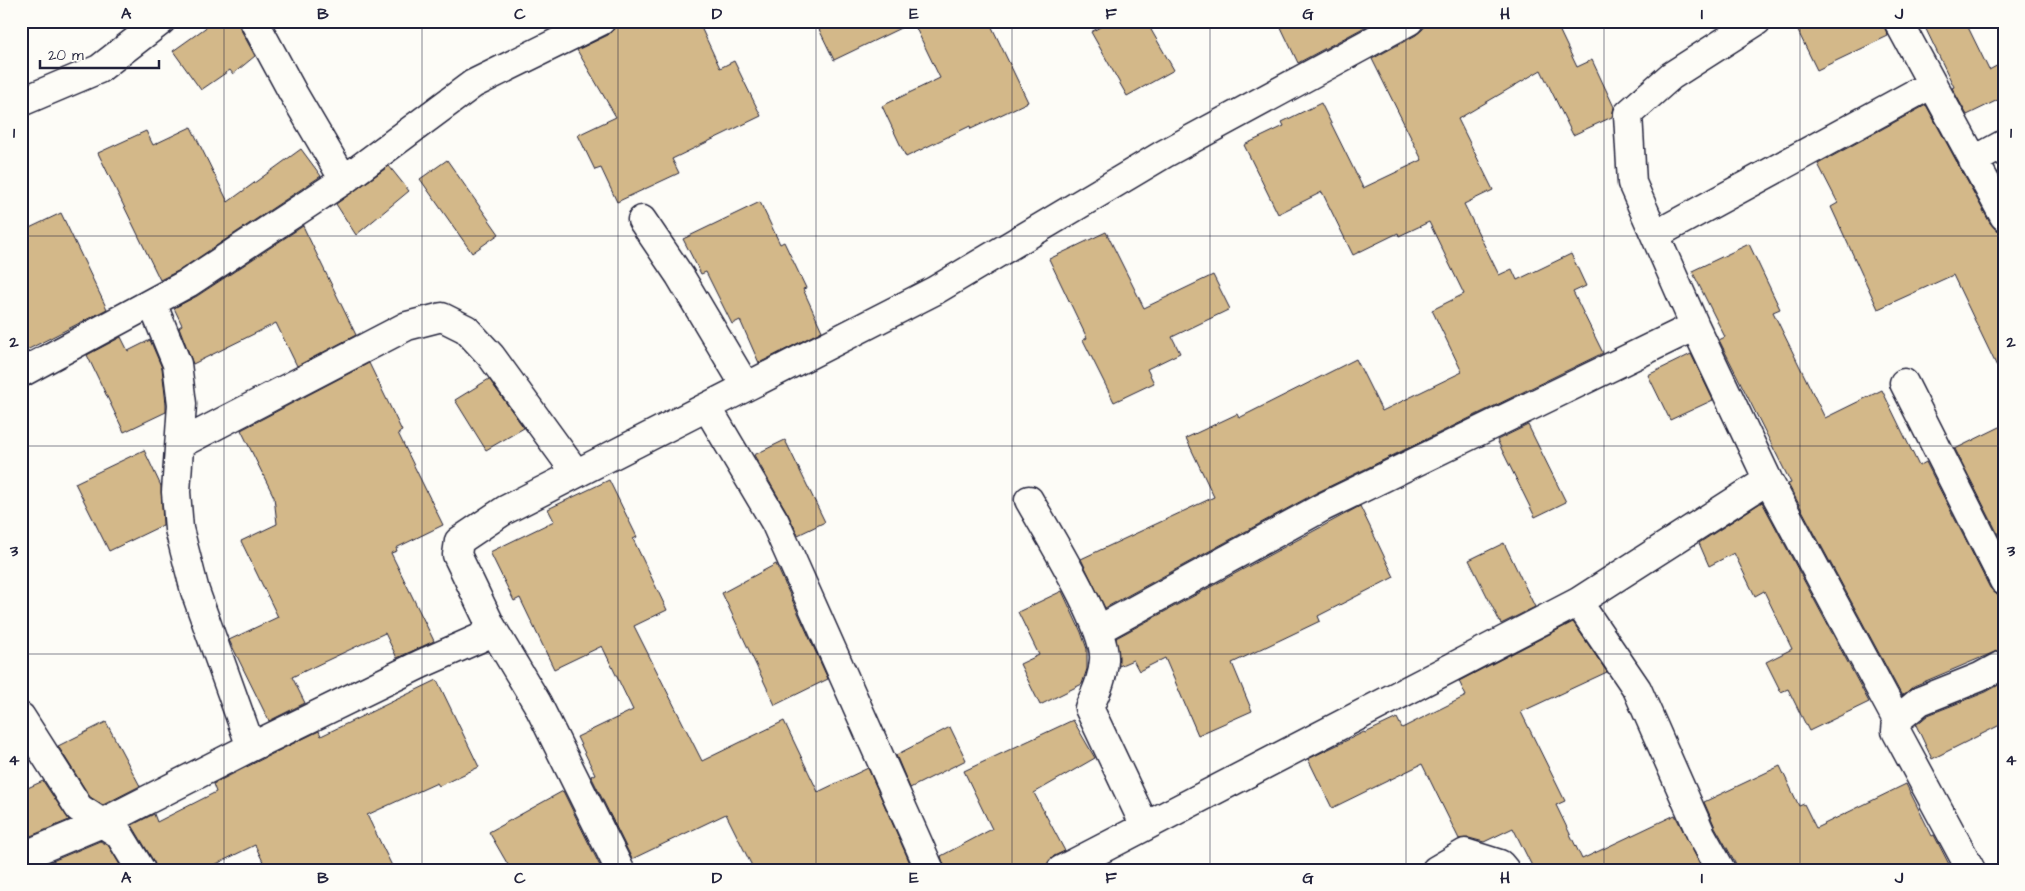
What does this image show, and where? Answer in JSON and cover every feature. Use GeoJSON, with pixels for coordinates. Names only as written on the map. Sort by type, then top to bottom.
{"type":"FeatureCollection","features":[{"type":"Feature","properties":{"kind":"street"},"geometry":{"type":"LineString","coordinates":[[21,102],[99,69],[160,21]]}},
{"type":"Feature","properties":{"kind":"street"},"geometry":{"type":"LineString","coordinates":[[254,21],[344,180]]}},
{"type":"Feature","properties":{"kind":"street"},"geometry":{"type":"LineString","coordinates":[[21,373],[188,283],[344,180],[473,84],[601,21]]}},
{"type":"Feature","properties":{"kind":"street"},"geometry":{"type":"LineString","coordinates":[[620,870],[537,703],[491,626],[457,556],[459,541],[504,510],[934,290],[1372,30],[1409,21]]}},
{"type":"Feature","properties":{"kind":"street"},"geometry":{"type":"LineString","coordinates":[[1757,21],[1671,76],[1628,114],[1632,183],[1695,326],[1768,480],[1898,720],[1896,731],[1971,870]]}},
{"type":"Feature","properties":{"kind":"street"},"geometry":{"type":"LineString","coordinates":[[1898,21],[2004,216]]}},
{"type":"Feature","properties":{"kind":"street"},"geometry":{"type":"LineString","coordinates":[[1655,235],[1932,84]]}},
{"type":"Feature","properties":{"kind":"street"},"geometry":{"type":"LineString","coordinates":[[1973,161],[2004,144]]}},
{"type":"Feature","properties":{"kind":"street"},"geometry":{"type":"LineString","coordinates":[[642,220],[680,276],[746,387]]}},
{"type":"Feature","properties":{"kind":"street"},"geometry":{"type":"LineString","coordinates":[[152,303],[177,364],[182,404],[176,492],[179,529],[195,591],[251,747]]}},
{"type":"Feature","properties":{"kind":"street"},"geometry":{"type":"LineString","coordinates":[[180,444],[407,326],[442,317],[466,329],[491,356],[576,473]]}},
{"type":"Feature","properties":{"kind":"street"},"geometry":{"type":"LineString","coordinates":[[1098,630],[1324,506],[1695,326]]}},
{"type":"Feature","properties":{"kind":"street"},"geometry":{"type":"LineString","coordinates":[[1904,383],[2004,581]]}},
{"type":"Feature","properties":{"kind":"street"},"geometry":{"type":"LineString","coordinates":[[707,407],[776,522],[930,870]]}},
{"type":"Feature","properties":{"kind":"street"},"geometry":{"type":"LineString","coordinates":[[1061,870],[1578,602],[1768,480]]}},
{"type":"Feature","properties":{"kind":"street"},"geometry":{"type":"LineString","coordinates":[[1029,500],[1075,583],[1098,630],[1105,658],[1101,683],[1089,708],[1145,826]]}},
{"type":"Feature","properties":{"kind":"street"},"geometry":{"type":"LineString","coordinates":[[1578,602],[1637,689],[1702,834],[1721,870]]}},
{"type":"Feature","properties":{"kind":"street"},"geometry":{"type":"LineString","coordinates":[[21,857],[102,823],[251,747],[421,664],[480,638],[491,626]]}},
{"type":"Feature","properties":{"kind":"street"},"geometry":{"type":"LineString","coordinates":[[1898,720],[1920,701],[1980,677],[2004,664]]}},
{"type":"Feature","properties":{"kind":"street"},"geometry":{"type":"LineString","coordinates":[[21,717],[79,808],[119,834],[141,870]]}},
{"type":"Feature","properties":{"kind":"street"},"geometry":{"type":"LineString","coordinates":[[1436,870],[1465,853],[1500,864],[1505,870]]}},
{"type":"Feature","properties":{"kind":"building"},"geometry":{"type":"Polygon","coordinates":[[[215,21],[238,21],[255,56],[233,74],[230,70],[201,90],[173,51],[215,21]]]}},
{"type":"Feature","properties":{"kind":"building"},"geometry":{"type":"Polygon","coordinates":[[[616,21],[698,21],[720,68],[734,61],[761,116],[672,159],[679,173],[617,202],[601,168],[595,170],[578,135],[616,117],[577,50],[608,35],[614,29],[616,21]]]}},
{"type":"Feature","properties":{"kind":"building"},"geometry":{"type":"Polygon","coordinates":[[[815,21],[989,21],[1028,102],[971,129],[970,126],[906,157],[882,106],[940,78],[913,22],[834,60],[815,21]]]}},
{"type":"Feature","properties":{"kind":"building"},"geometry":{"type":"Polygon","coordinates":[[[1111,21],[1146,21],[1174,70],[1127,96],[1091,32],[1111,21]]]}},
{"type":"Feature","properties":{"kind":"building"},"geometry":{"type":"Polygon","coordinates":[[[1278,21],[1376,21],[1298,63],[1278,21]]]}},
{"type":"Feature","properties":{"kind":"building"},"geometry":{"type":"Polygon","coordinates":[[[1425,21],[1555,21],[1577,67],[1592,60],[1614,107],[1612,117],[1573,135],[1541,70],[1458,119],[1493,190],[1464,204],[1499,275],[1512,269],[1517,280],[1571,254],[1586,286],[1573,292],[1603,353],[1316,493],[1105,608],[1081,559],[1214,497],[1186,438],[1237,414],[1239,418],[1356,359],[1382,411],[1462,372],[1432,310],[1464,294],[1429,222],[1399,236],[1398,233],[1353,255],[1322,192],[1278,214],[1244,145],[1284,126],[1282,122],[1321,103],[1363,188],[1422,160],[1372,59],[1416,35],[1423,29],[1425,21]]]}},
{"type":"Feature","properties":{"kind":"building"},"geometry":{"type":"Polygon","coordinates":[[[1793,21],[1882,21],[1888,36],[1817,70],[1793,21]]]}},
{"type":"Feature","properties":{"kind":"building"},"geometry":{"type":"Polygon","coordinates":[[[1922,21],[1965,21],[1989,70],[2004,62],[2004,97],[1967,115],[1952,88],[1954,87],[1922,21]]]}},
{"type":"Feature","properties":{"kind":"building"},"geometry":{"type":"Polygon","coordinates":[[[1926,105],[1990,223],[1996,230],[2004,232],[2004,381],[1953,275],[1878,309],[1831,207],[1838,203],[1818,164],[1926,105]]]}},
{"type":"Feature","properties":{"kind":"building"},"geometry":{"type":"Polygon","coordinates":[[[191,127],[228,202],[301,149],[321,176],[180,270],[160,280],[98,153],[146,131],[153,145],[191,127]]]}},
{"type":"Feature","properties":{"kind":"building"},"geometry":{"type":"Polygon","coordinates":[[[447,160],[499,234],[472,253],[420,179],[447,160]]]}},
{"type":"Feature","properties":{"kind":"building"},"geometry":{"type":"Polygon","coordinates":[[[389,166],[409,191],[356,235],[336,204],[389,166]]]}},
{"type":"Feature","properties":{"kind":"building"},"geometry":{"type":"Polygon","coordinates":[[[760,202],[780,244],[784,242],[806,288],[803,289],[822,331],[759,363],[740,320],[732,324],[706,272],[701,274],[683,239],[760,202]]]}},
{"type":"Feature","properties":{"kind":"building"},"geometry":{"type":"Polygon","coordinates":[[[61,213],[107,309],[21,353],[21,232],[61,213]]]}},
{"type":"Feature","properties":{"kind":"building"},"geometry":{"type":"Polygon","coordinates":[[[303,226],[356,335],[297,366],[276,323],[193,364],[179,327],[182,325],[174,308],[197,296],[303,226]]]}},
{"type":"Feature","properties":{"kind":"building"},"geometry":{"type":"Polygon","coordinates":[[[1106,232],[1144,308],[1213,275],[1230,309],[1172,337],[1180,353],[1147,369],[1154,383],[1114,402],[1083,340],[1087,338],[1049,259],[1106,232]]]}},
{"type":"Feature","properties":{"kind":"building"},"geometry":{"type":"Polygon","coordinates":[[[1749,244],[1780,309],[1773,312],[1825,418],[1882,390],[1919,466],[1926,462],[1990,588],[1996,594],[2004,597],[2004,648],[1914,686],[1902,696],[1788,484],[1791,483],[1719,340],[1725,337],[1692,271],[1749,244]]]}},
{"type":"Feature","properties":{"kind":"building"},"geometry":{"type":"Polygon","coordinates":[[[121,337],[128,351],[150,340],[162,368],[166,404],[166,412],[124,432],[87,355],[121,337]]]}},
{"type":"Feature","properties":{"kind":"building"},"geometry":{"type":"Polygon","coordinates":[[[1691,354],[1713,400],[1670,420],[1648,375],[1691,354]]]}},
{"type":"Feature","properties":{"kind":"building"},"geometry":{"type":"Polygon","coordinates":[[[369,363],[402,431],[398,433],[443,525],[396,548],[397,551],[391,553],[434,641],[397,658],[385,633],[292,677],[305,703],[269,721],[229,640],[278,617],[241,541],[277,524],[274,497],[241,430],[369,363]]]}},
{"type":"Feature","properties":{"kind":"building"},"geometry":{"type":"Polygon","coordinates":[[[489,379],[524,428],[486,450],[455,400],[489,379]]]}},
{"type":"Feature","properties":{"kind":"building"},"geometry":{"type":"Polygon","coordinates":[[[1528,425],[1566,502],[1535,517],[1497,440],[1528,425]]]}},
{"type":"Feature","properties":{"kind":"building"},"geometry":{"type":"Polygon","coordinates":[[[2004,425],[2004,546],[1955,449],[2004,425]]]}},
{"type":"Feature","properties":{"kind":"building"},"geometry":{"type":"Polygon","coordinates":[[[785,440],[825,522],[798,535],[754,455],[785,440]]]}},
{"type":"Feature","properties":{"kind":"building"},"geometry":{"type":"Polygon","coordinates":[[[144,450],[161,486],[163,525],[109,551],[75,483],[144,450]]]}},
{"type":"Feature","properties":{"kind":"building"},"geometry":{"type":"Polygon","coordinates":[[[609,480],[637,537],[633,539],[667,610],[634,626],[702,761],[784,721],[818,792],[868,768],[913,870],[754,870],[726,814],[632,859],[591,776],[595,774],[577,737],[633,710],[602,646],[554,669],[520,598],[514,601],[490,552],[554,521],[548,509],[609,480]]]}},
{"type":"Feature","properties":{"kind":"building"},"geometry":{"type":"Polygon","coordinates":[[[1762,502],[1869,702],[1809,731],[1788,689],[1781,692],[1766,662],[1792,649],[1764,591],[1755,596],[1734,553],[1709,566],[1699,543],[1762,502]]]}},
{"type":"Feature","properties":{"kind":"building"},"geometry":{"type":"Polygon","coordinates":[[[1360,506],[1394,577],[1318,616],[1320,621],[1232,663],[1252,711],[1198,735],[1165,658],[1139,671],[1133,660],[1119,666],[1116,638],[1360,506]]]}},
{"type":"Feature","properties":{"kind":"building"},"geometry":{"type":"Polygon","coordinates":[[[1504,543],[1535,607],[1501,624],[1469,560],[1504,543]]]}},
{"type":"Feature","properties":{"kind":"building"},"geometry":{"type":"Polygon","coordinates":[[[776,564],[828,679],[775,705],[722,593],[776,564]]]}},
{"type":"Feature","properties":{"kind":"building"},"geometry":{"type":"Polygon","coordinates":[[[1062,591],[1087,649],[1087,669],[1082,684],[1040,705],[1020,664],[1039,655],[1018,612],[1062,591]]]}},
{"type":"Feature","properties":{"kind":"building"},"geometry":{"type":"Polygon","coordinates":[[[1573,622],[1607,672],[1521,712],[1565,801],[1556,805],[1582,859],[1675,815],[1703,870],[1534,870],[1513,828],[1484,842],[1469,838],[1459,839],[1422,764],[1332,808],[1308,759],[1397,718],[1402,728],[1466,696],[1459,681],[1573,622]]]}},
{"type":"Feature","properties":{"kind":"building"},"geometry":{"type":"Polygon","coordinates":[[[437,680],[479,767],[439,786],[437,783],[367,815],[394,870],[267,870],[255,845],[204,870],[157,870],[132,825],[154,814],[157,822],[216,792],[213,784],[282,749],[319,731],[321,736],[437,680]]]}},
{"type":"Feature","properties":{"kind":"building"},"geometry":{"type":"Polygon","coordinates":[[[2004,682],[2004,723],[1932,759],[1916,725],[1928,715],[1986,692],[2004,682]]]}},
{"type":"Feature","properties":{"kind":"building"},"geometry":{"type":"Polygon","coordinates":[[[1073,720],[1095,758],[1034,793],[1065,851],[1054,856],[1047,865],[1038,870],[945,870],[941,856],[992,829],[964,771],[1073,720]]]}},
{"type":"Feature","properties":{"kind":"building"},"geometry":{"type":"Polygon","coordinates":[[[106,722],[140,786],[103,805],[90,797],[58,746],[106,722]]]}},
{"type":"Feature","properties":{"kind":"building"},"geometry":{"type":"Polygon","coordinates":[[[950,727],[966,760],[910,788],[896,755],[950,727]]]}},
{"type":"Feature","properties":{"kind":"building"},"geometry":{"type":"Polygon","coordinates":[[[1780,766],[1799,806],[1804,804],[1816,828],[1906,784],[1932,836],[1934,835],[1952,870],[1737,870],[1735,862],[1715,827],[1704,802],[1780,766]]]}},
{"type":"Feature","properties":{"kind":"building"},"geometry":{"type":"Polygon","coordinates":[[[43,781],[69,820],[21,840],[21,791],[43,781]]]}},
{"type":"Feature","properties":{"kind":"building"},"geometry":{"type":"Polygon","coordinates":[[[563,791],[602,870],[511,870],[489,832],[563,791]]]}},
{"type":"Feature","properties":{"kind":"building"},"geometry":{"type":"Polygon","coordinates":[[[100,841],[108,845],[123,870],[31,870],[100,841]]]}}]}
